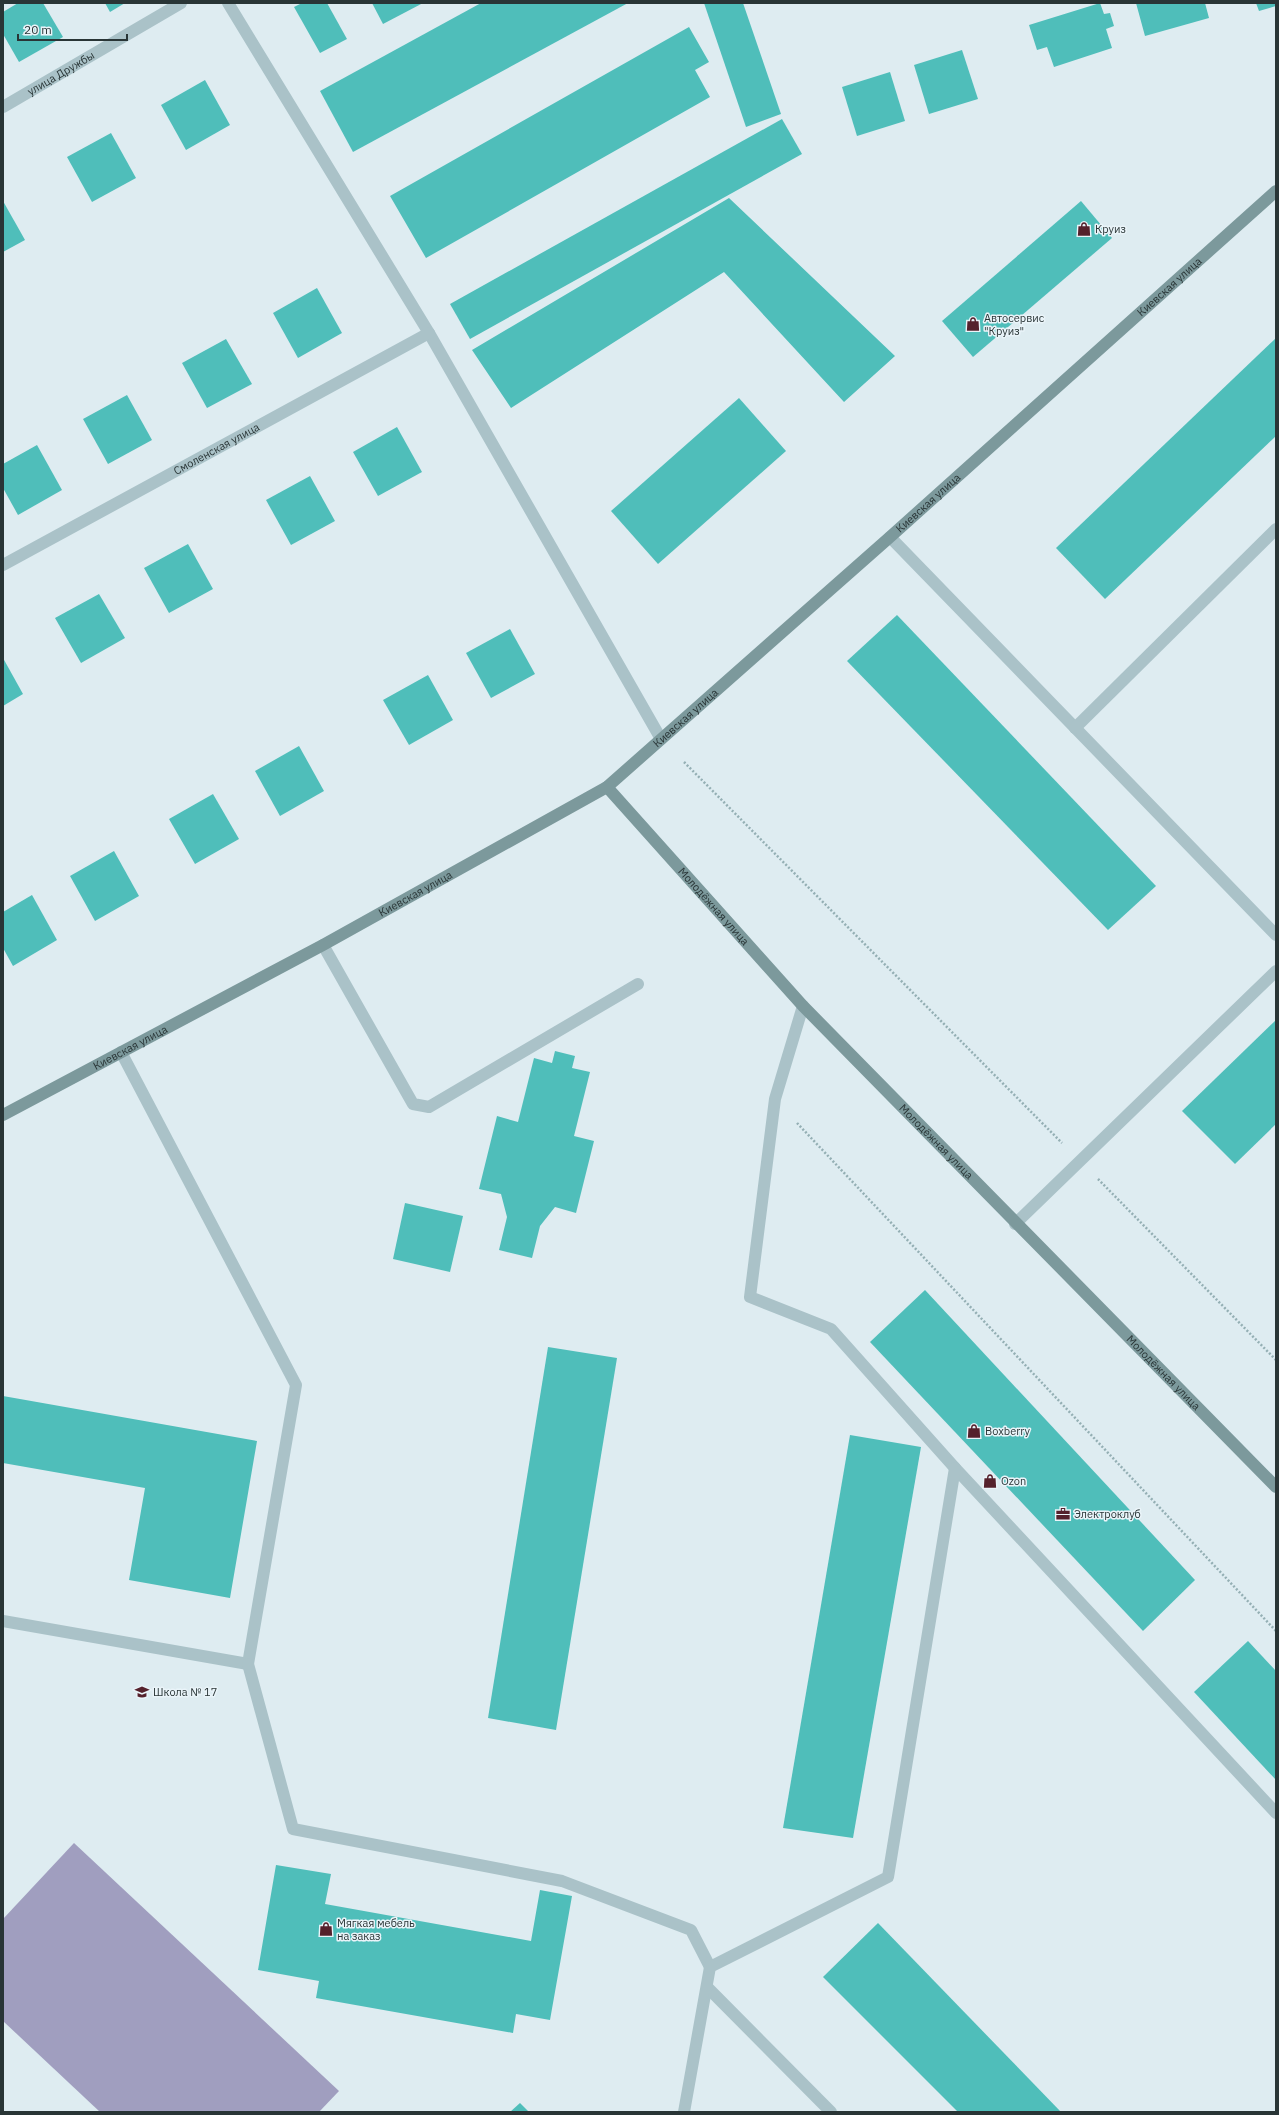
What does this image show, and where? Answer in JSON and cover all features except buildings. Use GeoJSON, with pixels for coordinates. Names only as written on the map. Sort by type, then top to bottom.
{"type":"FeatureCollection","features":[{"type":"Feature","properties":{"kind":"main road","name":"Киевская улица"},"geometry":{"type":"LineString","coordinates":[[3,1116],[323,946],[607,787],[890,538],[1276,191]]}},
{"type":"Feature","properties":{"kind":"main road","name":"Молодёжная улица"},"geometry":{"type":"LineString","coordinates":[[607,787],[803,1006],[1015,1224],[1276,1487]]}},
{"type":"Feature","properties":{"kind":"street","name":"улица Дружбы"},"geometry":{"type":"LineString","coordinates":[[3,107],[181,3]]}},
{"type":"Feature","properties":{"kind":"street"},"geometry":{"type":"LineString","coordinates":[[228,3],[429,333],[661,739]]}},
{"type":"Feature","properties":{"kind":"street","name":"Смоленская улица"},"geometry":{"type":"LineString","coordinates":[[3,565],[429,333]]}},
{"type":"Feature","properties":{"kind":"street"},"geometry":{"type":"LineString","coordinates":[[1075,728],[1276,529]]}},
{"type":"Feature","properties":{"kind":"street"},"geometry":{"type":"LineString","coordinates":[[890,538],[1276,934]]}},
{"type":"Feature","properties":{"kind":"street"},"geometry":{"type":"LineString","coordinates":[[323,946],[413,1104],[429,1108],[638,984]]}},
{"type":"Feature","properties":{"kind":"street"},"geometry":{"type":"LineString","coordinates":[[1015,1224],[1276,971]]}},
{"type":"Feature","properties":{"kind":"street"},"geometry":{"type":"LineString","coordinates":[[803,1006],[775,1100],[750,1297],[831,1328],[955,1468],[1276,1813]]}},
{"type":"Feature","properties":{"kind":"street"},"geometry":{"type":"LineString","coordinates":[[121,1052],[296,1385],[248,1664],[293,1829],[562,1881],[691,1930],[710,1967],[684,2112]]}},
{"type":"Feature","properties":{"kind":"street"},"geometry":{"type":"LineString","coordinates":[[710,1967],[888,1877],[955,1468]]}},
{"type":"Feature","properties":{"kind":"street"},"geometry":{"type":"LineString","coordinates":[[3,1621],[248,1664]]}},
{"type":"Feature","properties":{"kind":"street"},"geometry":{"type":"LineString","coordinates":[[707,1987],[831,2112]]}},
{"type":"Feature","properties":{"kind":"path"},"geometry":{"type":"LineString","coordinates":[[684,762],[1276,1360]]}},
{"type":"Feature","properties":{"kind":"path"},"geometry":{"type":"LineString","coordinates":[[775,1100],[1276,1631]]}},
{"type":"Feature","properties":{"kind":"shaded area"},"geometry":{"type":"Polygon","coordinates":[[[74,1843],[339,2091],[319,2112],[100,2112],[3,2021],[3,1919],[74,1843]]]}},
{"type":"Feature","properties":{"kind":"place","name":"Круиз"},"geometry":{"type":"Point","coordinates":[1084,229]}},
{"type":"Feature","properties":{"kind":"place","name":"Автосервис \"Круиз\""},"geometry":{"type":"Point","coordinates":[973,324]}},
{"type":"Feature","properties":{"kind":"place","name":"Boxberry"},"geometry":{"type":"Point","coordinates":[974,1431]}},
{"type":"Feature","properties":{"kind":"place","name":"Ozon"},"geometry":{"type":"Point","coordinates":[990,1481]}},
{"type":"Feature","properties":{"kind":"place","name":"Электроклуб"},"geometry":{"type":"Point","coordinates":[1063,1514]}},
{"type":"Feature","properties":{"kind":"place","name":"Школа № 17"},"geometry":{"type":"Point","coordinates":[142,1692]}},
{"type":"Feature","properties":{"kind":"place","name":"Мягкая мебель на заказ"},"geometry":{"type":"Point","coordinates":[326,1929]}}]}
